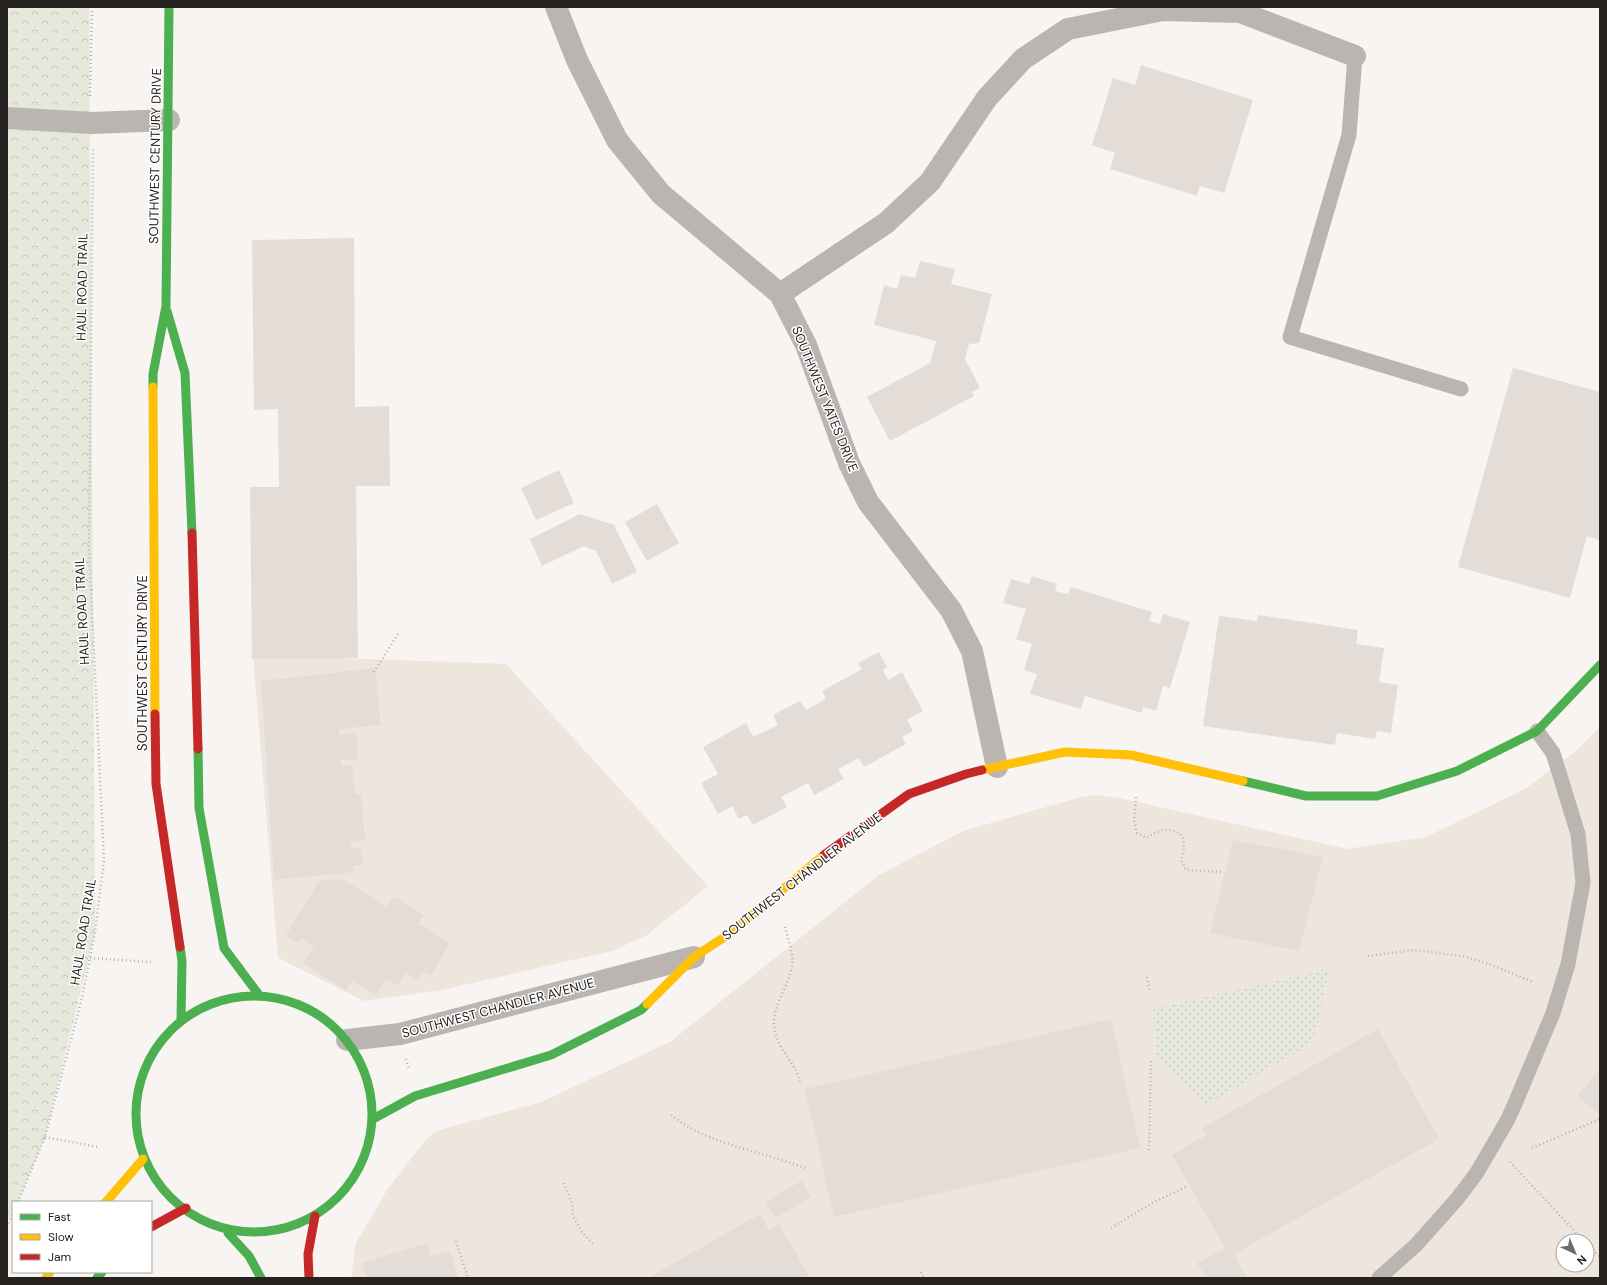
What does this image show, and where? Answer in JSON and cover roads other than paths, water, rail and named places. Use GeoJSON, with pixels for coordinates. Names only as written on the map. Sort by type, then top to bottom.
{"type":"FeatureCollection","features":[{"type":"Feature","properties":{"kind":"main road","name":"SOUTHWEST CENTURY DRIVE"},"geometry":{"type":"LineString","coordinates":[[169,7],[166,306],[153,374],[156,784],[182,961],[181,1020]]}},
{"type":"Feature","properties":{"kind":"main road","name":"SOUTHWEST CENTURY DRIVE"},"geometry":{"type":"LineString","coordinates":[[166,306],[186,373],[191,491],[199,808],[224,948],[259,995]]}},
{"type":"Feature","properties":{"kind":"main road","name":"SOUTHWEST CHANDLER AVENUE"},"geometry":{"type":"LineString","coordinates":[[373,1119],[415,1096],[551,1055],[641,1010],[694,957],[729,934],[834,847],[909,794],[966,774],[1065,752],[1131,755],[1306,796],[1377,796],[1457,771],[1537,731],[1596,671],[1600,665]]}},
{"type":"Feature","properties":{"kind":"main road"},"geometry":{"type":"LineString","coordinates":[[228,1233],[280,1230],[316,1216],[345,1191],[365,1158],[373,1119],[371,1091],[364,1071],[347,1040],[320,1015],[288,1000],[259,995],[214,1002],[181,1020],[155,1049],[139,1084],[135,1122],[143,1159],[164,1186],[186,1208],[209,1225],[228,1233],[249,1256],[261,1278]]}},
{"type":"Feature","properties":{"kind":"main road"},"geometry":{"type":"LineString","coordinates":[[107,1201],[143,1159]]}},
{"type":"Feature","properties":{"kind":"main road"},"geometry":{"type":"LineString","coordinates":[[152,1226],[186,1208]]}},
{"type":"Feature","properties":{"kind":"main road"},"geometry":{"type":"LineString","coordinates":[[309,1278],[308,1254],[316,1216]]}},
{"type":"Feature","properties":{"kind":"street","name":"SOUTHWEST YATES DRIVE"},"geometry":{"type":"LineString","coordinates":[[556,7],[577,60],[617,140],[661,194],[780,294],[806,345],[849,463],[868,502],[951,610],[972,651],[997,767]]}},
{"type":"Feature","properties":{"kind":"street"},"geometry":{"type":"LineString","coordinates":[[780,294],[886,223],[930,182],[987,98],[1023,59],[1068,29],[1163,10],[1240,12],[1355,56]]}},
{"type":"Feature","properties":{"kind":"street"},"geometry":{"type":"LineString","coordinates":[[7,118],[92,123],[169,120]]}},
{"type":"Feature","properties":{"kind":"street","name":"SOUTHWEST CHANDLER AVENUE"},"geometry":{"type":"LineString","coordinates":[[347,1040],[400,1034],[694,957]]}},
{"type":"Feature","properties":{"kind":"lane"},"geometry":{"type":"LineString","coordinates":[[1355,56],[1349,135],[1290,337],[1462,389]]}},
{"type":"Feature","properties":{"kind":"lane"},"geometry":{"type":"LineString","coordinates":[[1379,1278],[1416,1245],[1457,1199],[1476,1174],[1507,1122],[1553,1013],[1568,964],[1583,883],[1578,834],[1553,753],[1537,731]]}}]}
